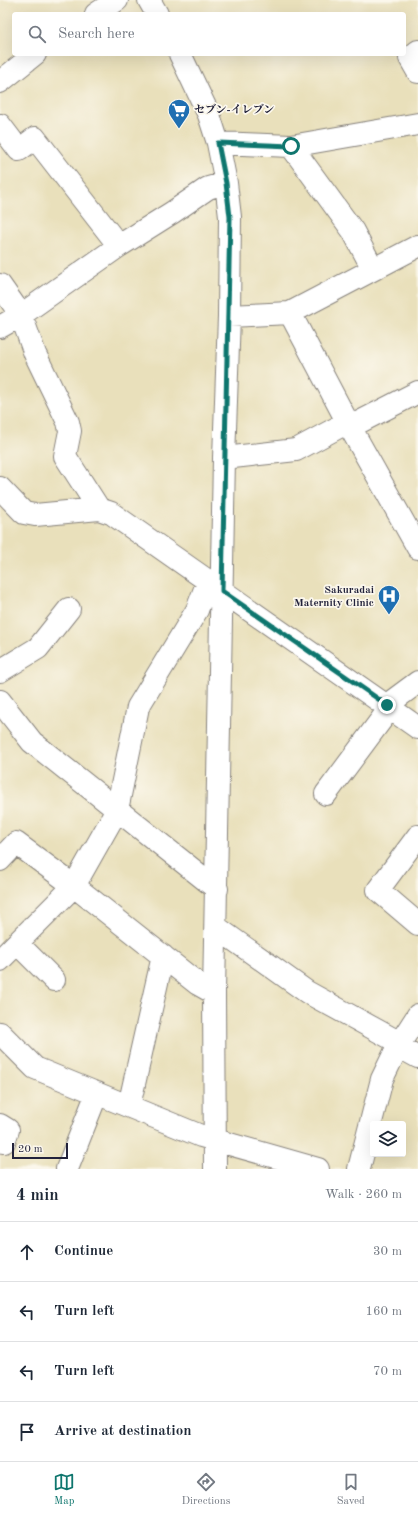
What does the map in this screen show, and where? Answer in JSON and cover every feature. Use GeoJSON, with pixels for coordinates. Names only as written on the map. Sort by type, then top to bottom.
{"type":"FeatureCollection","features":[{"type":"Feature","properties":{"kind":"street"},"geometry":{"type":"LineString","coordinates":[[99,12],[118,0]]}},
{"type":"Feature","properties":{"kind":"street"},"geometry":{"type":"LineString","coordinates":[[148,0],[156,12]]}},
{"type":"Feature","properties":{"kind":"street"},"geometry":{"type":"LineString","coordinates":[[418,51],[410,58],[418,72]]}},
{"type":"Feature","properties":{"kind":"street"},"geometry":{"type":"LineString","coordinates":[[0,82],[32,56]]}},
{"type":"Feature","properties":{"kind":"street"},"geometry":{"type":"LineString","coordinates":[[181,56],[209,115],[218,143],[226,183],[230,217],[229,316],[224,458],[215,586],[217,889],[214,993],[215,1169]]}},
{"type":"Feature","properties":{"kind":"street"},"geometry":{"type":"LineString","coordinates":[[218,143],[291,146],[418,124]]}},
{"type":"Feature","properties":{"kind":"street"},"geometry":{"type":"LineString","coordinates":[[0,125],[19,150],[35,138],[119,246]]}},
{"type":"Feature","properties":{"kind":"street"},"geometry":{"type":"LineString","coordinates":[[291,146],[352,231],[373,269]]}},
{"type":"Feature","properties":{"kind":"street"},"geometry":{"type":"LineString","coordinates":[[0,327],[21,315],[119,246],[208,188],[226,183]]}},
{"type":"Feature","properties":{"kind":"street"},"geometry":{"type":"LineString","coordinates":[[229,316],[290,313],[418,246]]}},
{"type":"Feature","properties":{"kind":"street"},"geometry":{"type":"LineString","coordinates":[[0,285],[21,315],[35,354],[68,422],[70,431],[65,456],[99,509]]}},
{"type":"Feature","properties":{"kind":"street"},"geometry":{"type":"LineString","coordinates":[[290,313],[349,425],[415,537]]}},
{"type":"Feature","properties":{"kind":"street"},"geometry":{"type":"LineString","coordinates":[[224,458],[296,450],[418,392]]}},
{"type":"Feature","properties":{"kind":"street"},"geometry":{"type":"LineString","coordinates":[[0,488],[24,513],[34,515],[99,509],[111,513],[418,728]]}},
{"type":"Feature","properties":{"kind":"street"},"geometry":{"type":"LineString","coordinates":[[0,960],[74,886],[117,810],[138,706],[197,610],[215,586]]}},
{"type":"Feature","properties":{"kind":"street"},"geometry":{"type":"LineString","coordinates":[[0,671],[38,648],[69,609]]}},
{"type":"Feature","properties":{"kind":"street"},"geometry":{"type":"LineString","coordinates":[[326,794],[388,707],[418,682]]}},
{"type":"Feature","properties":{"kind":"street"},"geometry":{"type":"LineString","coordinates":[[0,701],[32,742],[217,889]]}},
{"type":"Feature","properties":{"kind":"street"},"geometry":{"type":"LineString","coordinates":[[418,836],[378,890],[418,924]]}},
{"type":"Feature","properties":{"kind":"street"},"geometry":{"type":"LineString","coordinates":[[0,860],[16,843],[74,886],[198,984],[214,993]]}},
{"type":"Feature","properties":{"kind":"street"},"geometry":{"type":"LineString","coordinates":[[216,927],[307,992],[418,1057]]}},
{"type":"Feature","properties":{"kind":"street"},"geometry":{"type":"LineString","coordinates":[[17,943],[54,980]]}},
{"type":"Feature","properties":{"kind":"street"},"geometry":{"type":"LineString","coordinates":[[129,1106],[163,956]]}},
{"type":"Feature","properties":{"kind":"street"},"geometry":{"type":"LineString","coordinates":[[359,1169],[382,1080],[399,1045],[418,1015]]}},
{"type":"Feature","properties":{"kind":"street"},"geometry":{"type":"LineString","coordinates":[[0,1033],[35,1068],[201,1136],[318,1169]]}},
{"type":"Feature","properties":{"kind":"street"},"geometry":{"type":"LineString","coordinates":[[67,1169],[97,1093]]}},
{"type":"Feature","properties":{"kind":"place","name":"セブン-イレブン"},"geometry":{"type":"Point","coordinates":[179,130]}},
{"type":"Feature","properties":{"kind":"place","name":"Sakuradai Maternity Clinic"},"geometry":{"type":"Point","coordinates":[389,616]}},
{"type":"Feature","properties":{"kind":"route"},"geometry":{"type":"LineString","coordinates":[[291,146],[218,143],[226,183],[230,217],[222,591],[387,705]]}}]}
